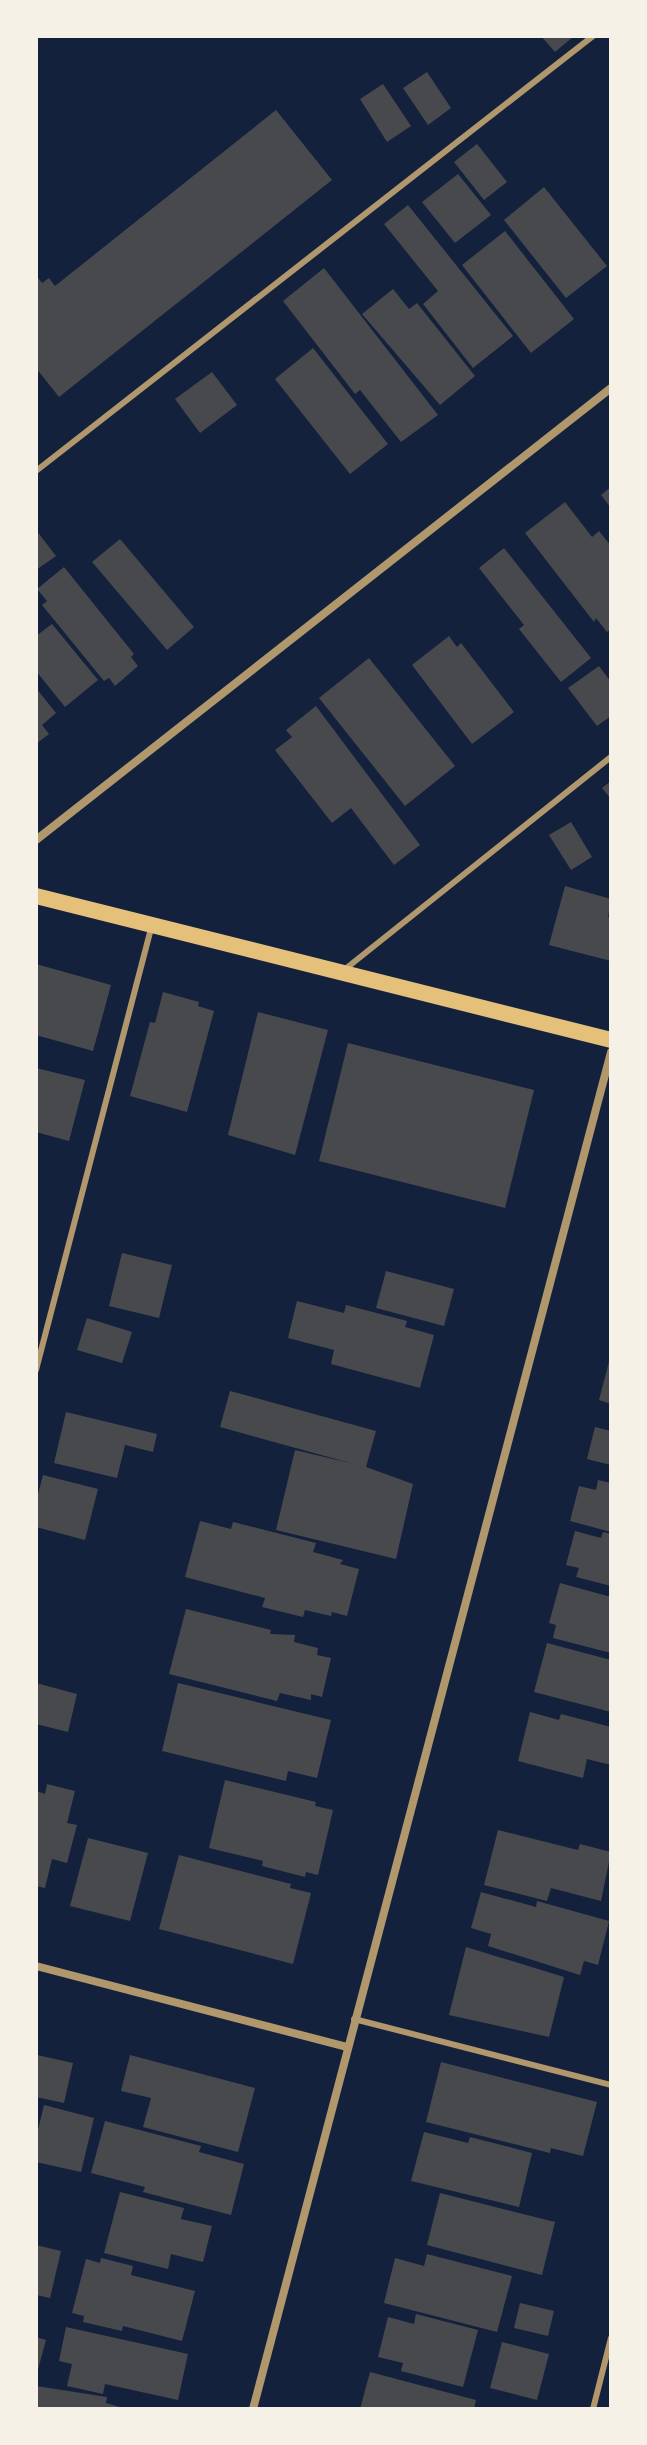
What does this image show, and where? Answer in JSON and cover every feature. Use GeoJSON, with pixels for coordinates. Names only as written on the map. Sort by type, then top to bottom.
{"type":"FeatureCollection","features":[{"type":"Feature","properties":{"kind":"main road"},"geometry":{"type":"LineString","coordinates":[[36,896],[611,1040]]}},
{"type":"Feature","properties":{"kind":"street"},"geometry":{"type":"LineString","coordinates":[[36,840],[611,388]]}},
{"type":"Feature","properties":{"kind":"street"},"geometry":{"type":"LineString","coordinates":[[253,2409],[611,1052]]}},
{"type":"Feature","properties":{"kind":"street"},"geometry":{"type":"LineString","coordinates":[[36,1966],[347,2047]]}},
{"type":"Feature","properties":{"kind":"lane"},"geometry":{"type":"LineString","coordinates":[[36,471],[593,36]]}},
{"type":"Feature","properties":{"kind":"lane"},"geometry":{"type":"LineString","coordinates":[[341,973],[611,757]]}},
{"type":"Feature","properties":{"kind":"lane"},"geometry":{"type":"LineString","coordinates":[[36,1370],[152,925]]}},
{"type":"Feature","properties":{"kind":"lane"},"geometry":{"type":"LineString","coordinates":[[354,2019],[611,2085]]}},
{"type":"Feature","properties":{"kind":"lane"},"geometry":{"type":"LineString","coordinates":[[593,2409],[611,2338]]}},
{"type":"Feature","properties":{"kind":"building"},"geometry":{"type":"Polygon","coordinates":[[[541,36],[574,36],[555,52],[541,36]]]}},
{"type":"Feature","properties":{"kind":"building"},"geometry":{"type":"Polygon","coordinates":[[[427,72],[451,108],[428,125],[403,88],[427,72]]]}},
{"type":"Feature","properties":{"kind":"building"},"geometry":{"type":"Polygon","coordinates":[[[383,84],[411,126],[387,142],[360,99],[383,84]]]}},
{"type":"Feature","properties":{"kind":"building"},"geometry":{"type":"Polygon","coordinates":[[[276,110],[332,180],[59,397],[36,368],[36,275],[42,283],[49,278],[55,286],[276,110]]]}},
{"type":"Feature","properties":{"kind":"building"},"geometry":{"type":"Polygon","coordinates":[[[477,144],[507,182],[484,200],[454,162],[477,144]]]}},
{"type":"Feature","properties":{"kind":"building"},"geometry":{"type":"Polygon","coordinates":[[[458,174],[491,215],[455,243],[422,202],[458,174]]]}},
{"type":"Feature","properties":{"kind":"building"},"geometry":{"type":"Polygon","coordinates":[[[544,187],[607,266],[566,298],[504,220],[544,187]]]}},
{"type":"Feature","properties":{"kind":"building"},"geometry":{"type":"Polygon","coordinates":[[[408,205],[513,336],[473,368],[423,304],[438,291],[384,224],[408,205]]]}},
{"type":"Feature","properties":{"kind":"building"},"geometry":{"type":"Polygon","coordinates":[[[505,231],[574,319],[531,353],[462,265],[505,231]]]}},
{"type":"Feature","properties":{"kind":"building"},"geometry":{"type":"Polygon","coordinates":[[[324,268],[438,415],[401,442],[360,390],[355,394],[283,301],[324,268]]]}},
{"type":"Feature","properties":{"kind":"building"},"geometry":{"type":"Polygon","coordinates":[[[393,289],[409,309],[417,303],[475,376],[440,405],[362,314],[393,289]]]}},
{"type":"Feature","properties":{"kind":"building"},"geometry":{"type":"Polygon","coordinates":[[[313,348],[388,444],[350,474],[275,379],[313,348]]]}},
{"type":"Feature","properties":{"kind":"building"},"geometry":{"type":"Polygon","coordinates":[[[212,372],[237,405],[200,433],[175,399],[212,372]]]}},
{"type":"Feature","properties":{"kind":"building"},"geometry":{"type":"Polygon","coordinates":[[[611,487],[611,508],[601,495],[611,487]]]}},
{"type":"Feature","properties":{"kind":"building"},"geometry":{"type":"Polygon","coordinates":[[[565,502],[592,537],[599,531],[611,546],[611,629],[607,632],[596,618],[594,622],[525,533],[565,502]]]}},
{"type":"Feature","properties":{"kind":"building"},"geometry":{"type":"Polygon","coordinates":[[[36,530],[56,556],[36,570],[36,530]]]}},
{"type":"Feature","properties":{"kind":"building"},"geometry":{"type":"Polygon","coordinates":[[[120,539],[194,627],[167,650],[92,562],[120,539]]]}},
{"type":"Feature","properties":{"kind":"building"},"geometry":{"type":"Polygon","coordinates":[[[504,548],[591,658],[561,682],[519,629],[524,625],[479,568],[504,548]]]}},
{"type":"Feature","properties":{"kind":"building"},"geometry":{"type":"Polygon","coordinates":[[[64,567],[134,654],[131,657],[138,666],[115,686],[109,678],[104,681],[42,605],[47,601],[37,589],[64,567]]]}},
{"type":"Feature","properties":{"kind":"building"},"geometry":{"type":"Polygon","coordinates":[[[52,624],[98,680],[65,707],[36,671],[36,636],[52,624]]]}},
{"type":"Feature","properties":{"kind":"building"},"geometry":{"type":"Polygon","coordinates":[[[449,636],[457,647],[461,643],[514,712],[472,744],[412,665],[449,636]]]}},
{"type":"Feature","properties":{"kind":"building"},"geometry":{"type":"Polygon","coordinates":[[[369,658],[455,766],[405,806],[319,698],[369,658]]]}},
{"type":"Feature","properties":{"kind":"building"},"geometry":{"type":"Polygon","coordinates":[[[599,666],[611,682],[611,716],[597,726],[568,688],[599,666]]]}},
{"type":"Feature","properties":{"kind":"building"},"geometry":{"type":"Polygon","coordinates":[[[36,688],[56,713],[42,725],[49,734],[36,744],[36,688]]]}},
{"type":"Feature","properties":{"kind":"building"},"geometry":{"type":"Polygon","coordinates":[[[316,706],[420,845],[394,865],[351,808],[332,823],[275,750],[292,737],[286,730],[316,706]]]}},
{"type":"Feature","properties":{"kind":"building"},"geometry":{"type":"Polygon","coordinates":[[[611,781],[611,799],[602,788],[611,781]]]}},
{"type":"Feature","properties":{"kind":"building"},"geometry":{"type":"Polygon","coordinates":[[[571,822],[592,857],[571,870],[549,835],[571,822]]]}},
{"type":"Feature","properties":{"kind":"building"},"geometry":{"type":"Polygon","coordinates":[[[565,886],[611,899],[608,917],[611,917],[611,961],[549,945],[565,886]]]}},
{"type":"Feature","properties":{"kind":"building"},"geometry":{"type":"Polygon","coordinates":[[[36,964],[111,985],[93,1051],[36,1035],[36,964]]]}},
{"type":"Feature","properties":{"kind":"building"},"geometry":{"type":"Polygon","coordinates":[[[163,992],[199,1002],[198,1006],[214,1011],[187,1112],[130,1096],[150,1022],[155,1023],[163,992]]]}},
{"type":"Feature","properties":{"kind":"building"},"geometry":{"type":"Polygon","coordinates":[[[258,1012],[328,1030],[295,1155],[228,1135],[258,1012]]]}},
{"type":"Feature","properties":{"kind":"building"},"geometry":{"type":"Polygon","coordinates":[[[348,1043],[534,1090],[505,1208],[319,1161],[348,1043]]]}},
{"type":"Feature","properties":{"kind":"building"},"geometry":{"type":"Polygon","coordinates":[[[36,1068],[85,1080],[69,1141],[36,1132],[36,1068]]]}},
{"type":"Feature","properties":{"kind":"building"},"geometry":{"type":"Polygon","coordinates":[[[122,1253],[172,1265],[159,1318],[109,1306],[122,1253]]]}},
{"type":"Feature","properties":{"kind":"building"},"geometry":{"type":"Polygon","coordinates":[[[386,1271],[454,1289],[444,1326],[376,1308],[386,1271]]]}},
{"type":"Feature","properties":{"kind":"building"},"geometry":{"type":"Polygon","coordinates":[[[297,1301],[344,1313],[346,1305],[407,1321],[405,1327],[434,1335],[420,1388],[331,1364],[334,1350],[288,1338],[297,1301]]]}},
{"type":"Feature","properties":{"kind":"building"},"geometry":{"type":"Polygon","coordinates":[[[87,1318],[132,1332],[122,1363],[77,1350],[87,1318]]]}},
{"type":"Feature","properties":{"kind":"building"},"geometry":{"type":"Polygon","coordinates":[[[611,1358],[611,1404],[599,1400],[611,1358]]]}},
{"type":"Feature","properties":{"kind":"building"},"geometry":{"type":"Polygon","coordinates":[[[230,1391],[376,1431],[366,1467],[413,1484],[396,1559],[276,1530],[295,1450],[354,1464],[220,1427],[230,1391]]]}},
{"type":"Feature","properties":{"kind":"building"},"geometry":{"type":"Polygon","coordinates":[[[66,1412],[157,1434],[153,1452],[125,1445],[117,1478],[54,1463],[66,1412]]]}},
{"type":"Feature","properties":{"kind":"building"},"geometry":{"type":"Polygon","coordinates":[[[595,1427],[611,1431],[611,1465],[587,1459],[595,1427]]]}},
{"type":"Feature","properties":{"kind":"building"},"geometry":{"type":"Polygon","coordinates":[[[43,1475],[98,1489],[85,1540],[36,1527],[36,1502],[43,1475]]]}},
{"type":"Feature","properties":{"kind":"building"},"geometry":{"type":"Polygon","coordinates":[[[598,1480],[611,1483],[611,1532],[570,1521],[579,1486],[596,1490],[598,1480]]]}},
{"type":"Feature","properties":{"kind":"building"},"geometry":{"type":"Polygon","coordinates":[[[200,1521],[231,1529],[233,1522],[316,1543],[313,1552],[343,1560],[340,1564],[359,1569],[347,1616],[305,1610],[303,1617],[262,1607],[265,1598],[185,1577],[200,1521]]]}},
{"type":"Feature","properties":{"kind":"building"},"geometry":{"type":"Polygon","coordinates":[[[575,1531],[601,1538],[603,1532],[611,1534],[611,1586],[576,1577],[579,1568],[566,1565],[575,1531]]]}},
{"type":"Feature","properties":{"kind":"building"},"geometry":{"type":"Polygon","coordinates":[[[560,1583],[611,1597],[611,1653],[553,1638],[556,1625],[549,1623],[560,1583]]]}},
{"type":"Feature","properties":{"kind":"building"},"geometry":{"type":"Polygon","coordinates":[[[186,1609],[271,1630],[270,1634],[295,1635],[294,1642],[318,1648],[317,1655],[331,1658],[322,1697],[311,1694],[311,1700],[280,1693],[277,1701],[169,1674],[186,1609]]]}},
{"type":"Feature","properties":{"kind":"building"},"geometry":{"type":"Polygon","coordinates":[[[547,1643],[611,1660],[611,1712],[534,1692],[547,1643]]]}},
{"type":"Feature","properties":{"kind":"building"},"geometry":{"type":"Polygon","coordinates":[[[36,1683],[77,1694],[68,1732],[36,1724],[36,1683]]]}},
{"type":"Feature","properties":{"kind":"building"},"geometry":{"type":"Polygon","coordinates":[[[178,1683],[331,1720],[317,1778],[288,1771],[286,1781],[162,1751],[178,1683]]]}},
{"type":"Feature","properties":{"kind":"building"},"geometry":{"type":"Polygon","coordinates":[[[530,1712],[559,1720],[561,1714],[611,1727],[611,1765],[587,1759],[583,1778],[518,1761],[530,1712]]]}},
{"type":"Feature","properties":{"kind":"building"},"geometry":{"type":"Polygon","coordinates":[[[225,1780],[316,1802],[315,1806],[333,1810],[318,1875],[306,1872],[305,1877],[262,1866],[263,1861],[209,1848],[225,1780]]]}},
{"type":"Feature","properties":{"kind":"building"},"geometry":{"type":"Polygon","coordinates":[[[47,1784],[75,1791],[67,1823],[77,1825],[67,1863],[52,1859],[45,1888],[36,1886],[36,1791],[45,1794],[47,1784]]]}},
{"type":"Feature","properties":{"kind":"building"},"geometry":{"type":"Polygon","coordinates":[[[498,1830],[578,1850],[580,1844],[611,1852],[601,1901],[551,1888],[547,1901],[484,1885],[498,1830]]]}},
{"type":"Feature","properties":{"kind":"building"},"geometry":{"type":"Polygon","coordinates":[[[88,1838],[148,1853],[130,1921],[70,1906],[88,1838]]]}},
{"type":"Feature","properties":{"kind":"building"},"geometry":{"type":"Polygon","coordinates":[[[179,1855],[291,1884],[290,1888],[311,1893],[293,1964],[159,1929],[179,1855]]]}},
{"type":"Feature","properties":{"kind":"building"},"geometry":{"type":"Polygon","coordinates":[[[481,1892],[536,1907],[537,1901],[609,1921],[598,1965],[584,1961],[580,1975],[488,1946],[491,1934],[471,1928],[481,1892]]]}},
{"type":"Feature","properties":{"kind":"building"},"geometry":{"type":"Polygon","coordinates":[[[466,1947],[564,1977],[549,2037],[449,2015],[466,1947]]]}},
{"type":"Feature","properties":{"kind":"building"},"geometry":{"type":"Polygon","coordinates":[[[37,2055],[73,2063],[64,2103],[36,2097],[37,2055]]]}},
{"type":"Feature","properties":{"kind":"building"},"geometry":{"type":"Polygon","coordinates":[[[130,2055],[255,2088],[238,2152],[143,2127],[151,2098],[121,2091],[130,2055]]]}},
{"type":"Feature","properties":{"kind":"building"},"geometry":{"type":"Polygon","coordinates":[[[441,2062],[597,2102],[583,2156],[551,2148],[550,2153],[426,2122],[441,2062]]]}},
{"type":"Feature","properties":{"kind":"building"},"geometry":{"type":"Polygon","coordinates":[[[44,2105],[94,2118],[81,2172],[36,2162],[36,2138],[44,2105]]]}},
{"type":"Feature","properties":{"kind":"building"},"geometry":{"type":"Polygon","coordinates":[[[105,2121],[201,2146],[199,2152],[244,2164],[231,2215],[143,2192],[145,2187],[91,2173],[105,2121]]]}},
{"type":"Feature","properties":{"kind":"building"},"geometry":{"type":"Polygon","coordinates":[[[424,2132],[468,2143],[470,2137],[532,2153],[519,2207],[411,2181],[424,2132]]]}},
{"type":"Feature","properties":{"kind":"building"},"geometry":{"type":"Polygon","coordinates":[[[120,2192],[184,2208],[181,2219],[212,2226],[203,2262],[171,2254],[168,2269],[104,2253],[120,2192]]]}},
{"type":"Feature","properties":{"kind":"building"},"geometry":{"type":"Polygon","coordinates":[[[440,2193],[555,2222],[542,2275],[427,2245],[440,2193]]]}},
{"type":"Feature","properties":{"kind":"building"},"geometry":{"type":"Polygon","coordinates":[[[36,2245],[61,2251],[50,2298],[36,2295],[36,2245]]]}},
{"type":"Feature","properties":{"kind":"building"},"geometry":{"type":"Polygon","coordinates":[[[427,2254],[512,2276],[497,2332],[384,2303],[395,2258],[424,2266],[427,2254]]]}},
{"type":"Feature","properties":{"kind":"building"},"geometry":{"type":"Polygon","coordinates":[[[101,2258],[133,2266],[131,2275],[195,2291],[182,2341],[123,2326],[122,2331],[83,2322],[84,2316],[72,2313],[86,2259],[100,2263],[101,2258]]]}},
{"type":"Feature","properties":{"kind":"building"},"geometry":{"type":"Polygon","coordinates":[[[520,2303],[554,2311],[548,2336],[514,2328],[520,2303]]]}},
{"type":"Feature","properties":{"kind":"building"},"geometry":{"type":"Polygon","coordinates":[[[416,2314],[478,2330],[463,2387],[401,2371],[403,2363],[378,2357],[388,2317],[414,2324],[416,2314]]]}},
{"type":"Feature","properties":{"kind":"building"},"geometry":{"type":"Polygon","coordinates":[[[66,2327],[188,2354],[178,2400],[105,2384],[103,2394],[67,2386],[72,2364],[59,2361],[66,2327]]]}},
{"type":"Feature","properties":{"kind":"building"},"geometry":{"type":"Polygon","coordinates":[[[36,2337],[46,2340],[37,2373],[36,2373],[36,2337]]]}},
{"type":"Feature","properties":{"kind":"building"},"geometry":{"type":"Polygon","coordinates":[[[502,2342],[549,2354],[537,2400],[490,2388],[502,2342]]]}},
{"type":"Feature","properties":{"kind":"building"},"geometry":{"type":"Polygon","coordinates":[[[370,2372],[476,2400],[474,2409],[360,2409],[370,2372]]]}},
{"type":"Feature","properties":{"kind":"building"},"geometry":{"type":"Polygon","coordinates":[[[36,2386],[107,2397],[106,2403],[127,2409],[36,2409],[36,2386]]]}}]}
